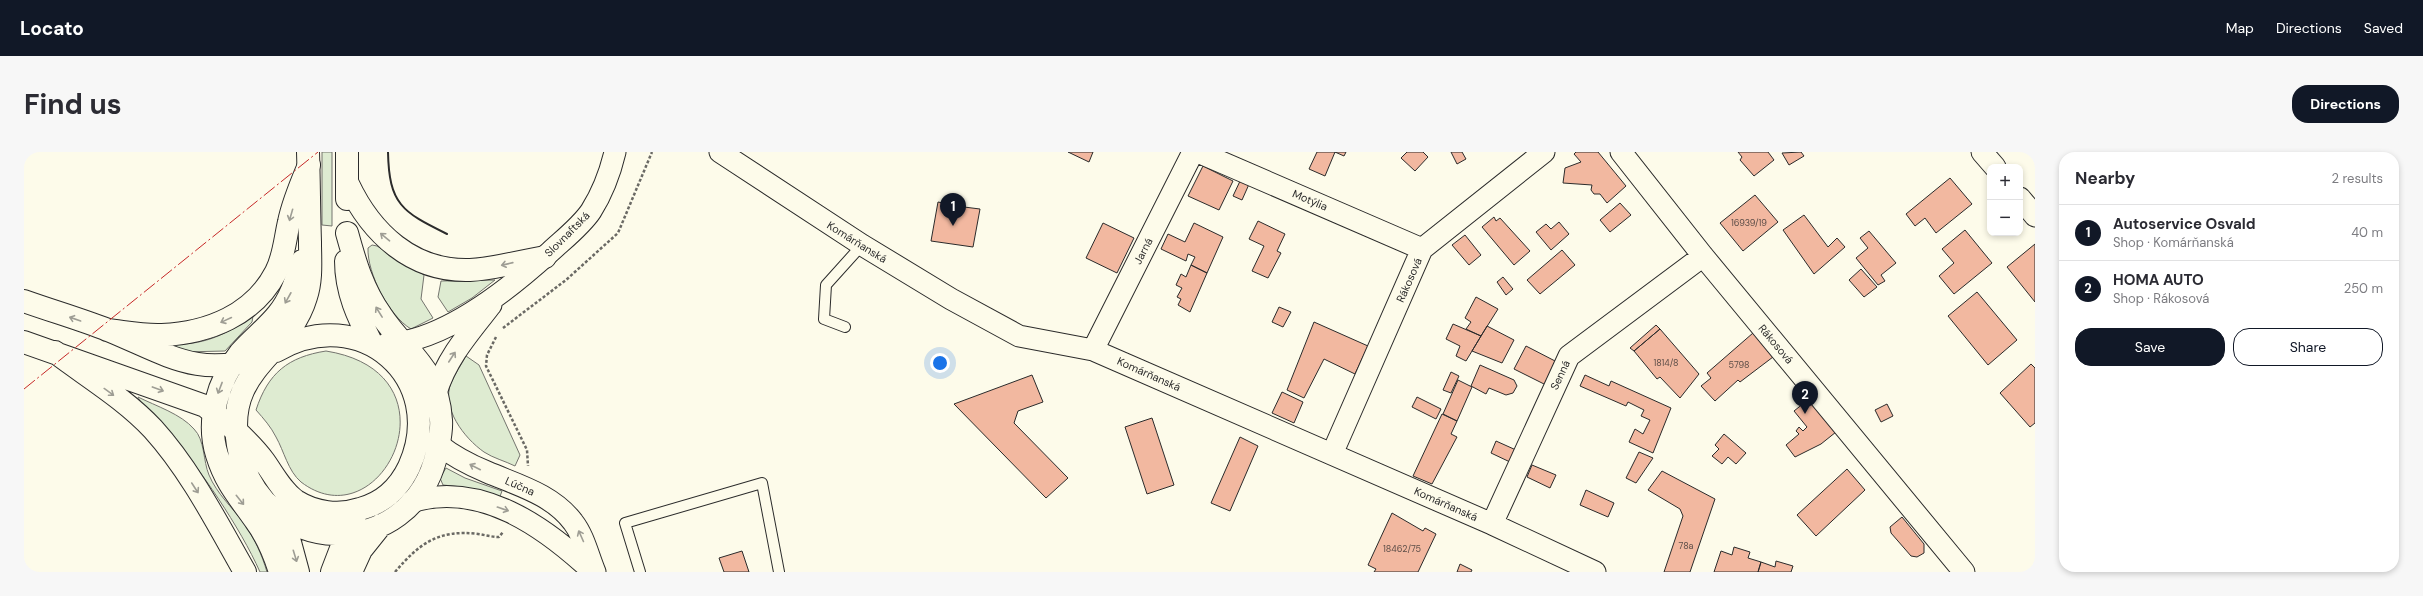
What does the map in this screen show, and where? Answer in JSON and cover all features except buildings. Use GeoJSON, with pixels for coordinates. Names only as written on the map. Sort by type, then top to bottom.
{"type":"FeatureCollection","features":[{"type":"Feature","properties":{"kind":"main road"},"geometry":{"type":"LineString","coordinates":[[347,152],[348,287],[359,319],[372,344]]}},
{"type":"Feature","properties":{"kind":"main road"},"geometry":{"type":"LineString","coordinates":[[298,572],[288,535],[278,515],[252,486],[241,461],[236,430],[240,397],[247,380],[297,319],[306,299],[309,285],[310,235],[308,158]]}},
{"type":"Feature","properties":{"kind":"main road"},"geometry":{"type":"LineString","coordinates":[[107,330],[160,335],[183,333],[211,328],[233,317],[249,306],[266,289],[276,272],[308,158]]}},
{"type":"Feature","properties":{"kind":"main road"},"geometry":{"type":"LineString","coordinates":[[348,184],[368,220],[384,238],[416,258],[434,265],[469,270],[492,268],[545,257]]}},
{"type":"Feature","properties":{"kind":"main road"},"geometry":{"type":"LineString","coordinates":[[24,342],[188,400],[213,411],[236,430],[255,449],[284,490],[296,501],[327,513],[354,511],[376,516],[394,517],[410,502],[428,478],[439,445],[441,420],[436,392],[424,368],[404,342],[380,315],[363,284],[347,233]]}},
{"type":"Feature","properties":{"kind":"main road"},"geometry":{"type":"LineString","coordinates":[[280,572],[266,537],[232,491],[223,473],[216,454],[213,434],[213,411],[230,366],[279,313],[288,298],[296,280],[310,235]]}},
{"type":"Feature","properties":{"kind":"main road"},"geometry":{"type":"LineString","coordinates":[[24,301],[107,330],[170,358],[212,367],[230,366],[268,355],[288,344],[306,337],[325,335],[356,337],[372,344],[396,364],[405,377],[418,410],[418,441],[407,472],[388,495],[376,516],[351,572]]}},
{"type":"Feature","properties":{"kind":"main road"},"geometry":{"type":"LineString","coordinates":[[55,352],[125,403],[152,429],[173,454],[210,511],[245,572]]}},
{"type":"Feature","properties":{"kind":"main road"},"geometry":{"type":"LineString","coordinates":[[278,515],[307,531],[322,534],[349,534]]}},
{"type":"Feature","properties":{"kind":"main road"},"geometry":{"type":"LineString","coordinates":[[332,572],[355,523],[376,516]]}},
{"type":"Feature","properties":{"kind":"street","name":"Slovnaftská"},"geometry":{"type":"LineString","coordinates":[[372,344],[404,342],[432,334],[496,298],[545,257],[590,212],[609,175],[615,152]]}},
{"type":"Feature","properties":{"kind":"street","name":"Komárňanská"},"geometry":{"type":"LineString","coordinates":[[720,152],[862,245],[951,299],[1020,336],[1093,350],[1492,524],[1595,572]]}},
{"type":"Feature","properties":{"kind":"street","name":"Jarná"},"geometry":{"type":"LineString","coordinates":[[1093,350],[1193,152]]}},
{"type":"Feature","properties":{"kind":"street","name":"Motýlia"},"geometry":{"type":"LineString","coordinates":[[1198,152],[1422,249]]}},
{"type":"Feature","properties":{"kind":"street","name":"Rákosová"},"geometry":{"type":"LineString","coordinates":[[1332,454],[1422,249],[1544,152]]}},
{"type":"Feature","properties":{"kind":"street","name":"Rákosová"},"geometry":{"type":"LineString","coordinates":[[1621,152],[1703,256],[1964,572]]}},
{"type":"Feature","properties":{"kind":"street"},"geometry":{"type":"LineString","coordinates":[[1982,152],[1992,164]]}},
{"type":"Feature","properties":{"kind":"street"},"geometry":{"type":"LineString","coordinates":[[2022,200],[2035,216]]}},
{"type":"Feature","properties":{"kind":"street","name":"Senná"},"geometry":{"type":"LineString","coordinates":[[1492,524],[1569,356],[1703,256]]}},
{"type":"Feature","properties":{"kind":"street","name":"Slovnaftská"},"geometry":{"type":"LineString","coordinates":[[436,392],[450,359],[496,298]]}},
{"type":"Feature","properties":{"kind":"street","name":"Lúčna"},"geometry":{"type":"LineString","coordinates":[[439,445],[486,472],[521,485],[564,511],[580,533],[594,572]]}},
{"type":"Feature","properties":{"kind":"street","name":"Lúčna"},"geometry":{"type":"LineString","coordinates":[[410,502],[425,498],[452,497],[470,499],[511,512],[548,532],[594,572]]}},
{"type":"Feature","properties":{"kind":"lane"},"geometry":{"type":"LineString","coordinates":[[844,327],[824,319],[826,285],[862,245]]}},
{"type":"Feature","properties":{"kind":"lane","name":"Lúčna"},"geometry":{"type":"LineString","coordinates":[[419,425],[439,445]]}},
{"type":"Feature","properties":{"kind":"lane"},"geometry":{"type":"LineString","coordinates":[[640,572],[625,523],[762,483],[779,572]]}},
{"type":"Feature","properties":{"kind":"path"},"geometry":{"type":"LineString","coordinates":[[521,485],[529,457],[486,366],[487,355],[500,331],[566,280],[618,233],[652,152]]}},
{"type":"Feature","properties":{"kind":"path"},"geometry":{"type":"LineString","coordinates":[[395,572],[412,552],[424,543],[436,538],[463,534],[499,537],[511,512]]}},
{"type":"Feature","properties":{"kind":"green space"},"geometry":{"type":"Polygon","coordinates":[[[322,152],[332,152],[332,226],[322,225],[322,152]]]}},
{"type":"Feature","properties":{"kind":"green space"},"geometry":{"type":"Polygon","coordinates":[[[372,245],[377,246],[424,275],[421,299],[433,318],[411,329],[395,314],[381,293],[371,269],[368,248],[372,245]]]}},
{"type":"Feature","properties":{"kind":"green space"},"geometry":{"type":"Polygon","coordinates":[[[495,280],[472,298],[448,312],[438,297],[441,281],[495,280]]]}},
{"type":"Feature","properties":{"kind":"green space"},"geometry":{"type":"Polygon","coordinates":[[[253,316],[252,322],[225,351],[183,352],[169,344],[192,343],[213,338],[233,329],[253,316]]]}},
{"type":"Feature","properties":{"kind":"green space"},"geometry":{"type":"Polygon","coordinates":[[[326,351],[368,365],[392,389],[400,418],[396,448],[381,474],[358,491],[331,495],[301,482],[289,467],[274,433],[256,410],[267,386],[281,369],[301,358],[326,351]]]}},
{"type":"Feature","properties":{"kind":"green space"},"geometry":{"type":"Polygon","coordinates":[[[466,356],[479,365],[520,455],[515,466],[484,452],[469,439],[456,422],[449,402],[449,393],[451,383],[466,356]]]}},
{"type":"Feature","properties":{"kind":"green space"},"geometry":{"type":"Polygon","coordinates":[[[138,397],[182,419],[198,434],[212,482],[251,534],[267,572],[260,572],[242,536],[206,480],[168,431],[138,397]]]}},
{"type":"Feature","properties":{"kind":"green space"},"geometry":{"type":"Polygon","coordinates":[[[446,468],[465,478],[502,491],[499,499],[462,487],[443,485],[440,478],[446,468]]]}},
{"type":"Feature","properties":{"kind":"wall"},"geometry":{"type":"LineString","coordinates":[[388,152],[391,184],[395,195],[401,204],[419,219],[447,234]]}},
{"type":"Feature","properties":{"kind":"power"},"geometry":{"type":"LineString","coordinates":[[24,389],[318,152]]}},
{"type":"Feature","properties":{"kind":"place","name":"Autoservice Osvald"},"geometry":{"type":"Point","coordinates":[953,226]}},
{"type":"Feature","properties":{"kind":"place","name":"HOMA AUTO"},"geometry":{"type":"Point","coordinates":[1805,414]}}]}
